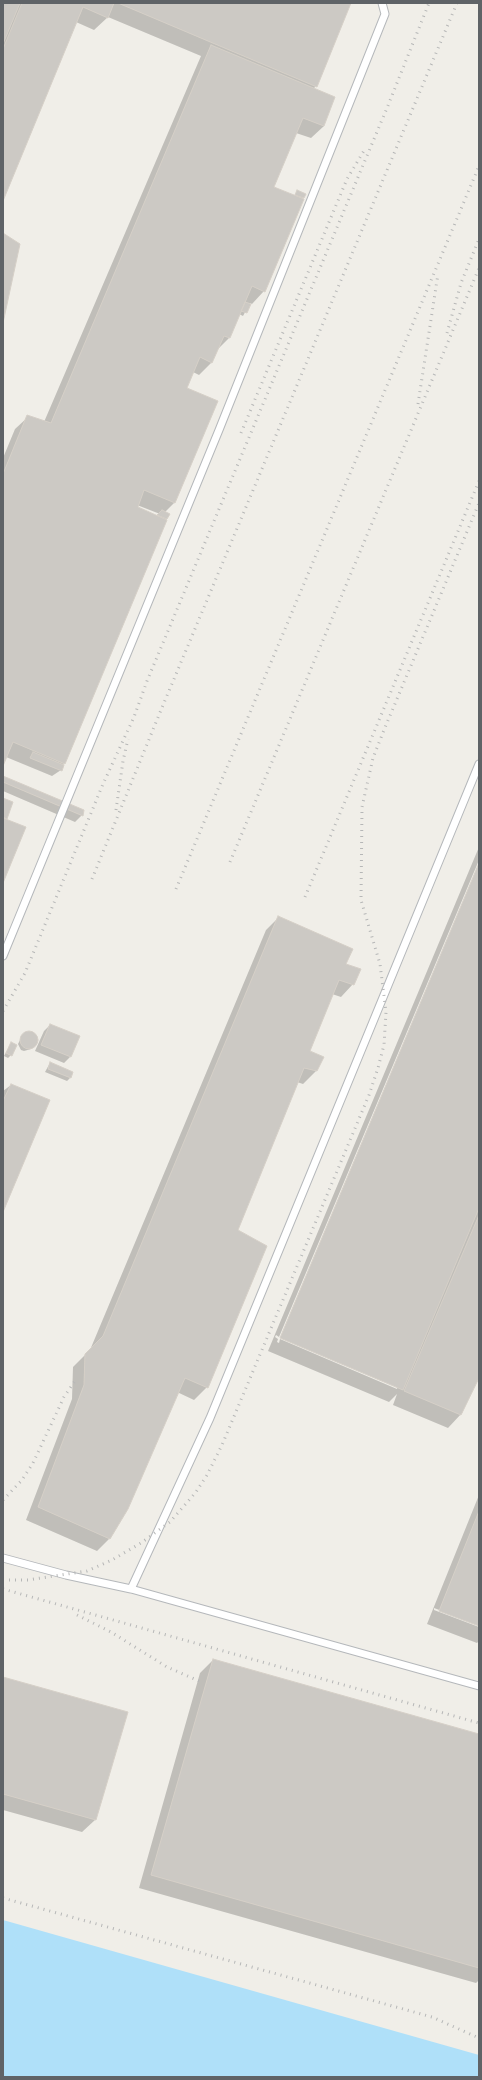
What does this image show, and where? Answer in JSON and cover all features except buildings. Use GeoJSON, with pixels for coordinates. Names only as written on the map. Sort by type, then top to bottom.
{"type":"FeatureCollection","features":[{"type":"Feature","properties":{"kind":"lane"},"geometry":{"type":"LineString","coordinates":[[3,956],[222,423],[385,14],[382,3]]}},
{"type":"Feature","properties":{"kind":"lane"},"geometry":{"type":"LineString","coordinates":[[131,1589],[210,1418],[479,764]]}},
{"type":"Feature","properties":{"kind":"lane"},"geometry":{"type":"LineString","coordinates":[[3,1558],[66,1575],[131,1589],[479,1686]]}},
{"type":"Feature","properties":{"kind":"water"},"geometry":{"type":"Polygon","coordinates":[[[3,1920],[479,2055],[479,2077],[3,2077],[3,1920]]]}},
{"type":"Feature","properties":{"kind":"railway"},"geometry":{"type":"LineString","coordinates":[[3,1011],[25,973],[103,784],[134,717],[147,681],[387,108],[429,3]]}},
{"type":"Feature","properties":{"kind":"railway"},"geometry":{"type":"LineString","coordinates":[[92,879],[161,710],[457,3]]}},
{"type":"Feature","properties":{"kind":"railway"},"geometry":{"type":"LineString","coordinates":[[241,433],[347,179],[365,149]]}},
{"type":"Feature","properties":{"kind":"railway"},"geometry":{"type":"LineString","coordinates":[[176,889],[479,166]]}},
{"type":"Feature","properties":{"kind":"railway"},"geometry":{"type":"LineString","coordinates":[[447,333],[461,283],[479,239]]}},
{"type":"Feature","properties":{"kind":"railway"},"geometry":{"type":"LineString","coordinates":[[230,862],[479,268]]}},
{"type":"Feature","properties":{"kind":"railway"},"geometry":{"type":"LineString","coordinates":[[418,404],[438,274]]}},
{"type":"Feature","properties":{"kind":"railway"},"geometry":{"type":"LineString","coordinates":[[305,897],[479,481]]}},
{"type":"Feature","properties":{"kind":"railway"},"geometry":{"type":"LineString","coordinates":[[3,1580],[28,1580],[87,1571],[112,1560],[141,1543],[170,1522],[196,1492],[207,1475],[222,1445],[369,1095],[378,1068],[384,1045],[386,1012],[380,964],[361,900],[362,807],[373,758],[479,503]]}},
{"type":"Feature","properties":{"kind":"railway"},"geometry":{"type":"LineString","coordinates":[[116,810],[123,761],[128,739]]}},
{"type":"Feature","properties":{"kind":"railway"},"geometry":{"type":"LineString","coordinates":[[3,1500],[22,1480],[33,1463],[64,1397],[75,1381]]}},
{"type":"Feature","properties":{"kind":"railway"},"geometry":{"type":"LineString","coordinates":[[3,1589],[479,1723]]}},
{"type":"Feature","properties":{"kind":"railway"},"geometry":{"type":"LineString","coordinates":[[77,1615],[111,1632],[167,1667],[199,1681]]}},
{"type":"Feature","properties":{"kind":"railway"},"geometry":{"type":"LineString","coordinates":[[3,1898],[432,2017],[479,2038]]}}]}
